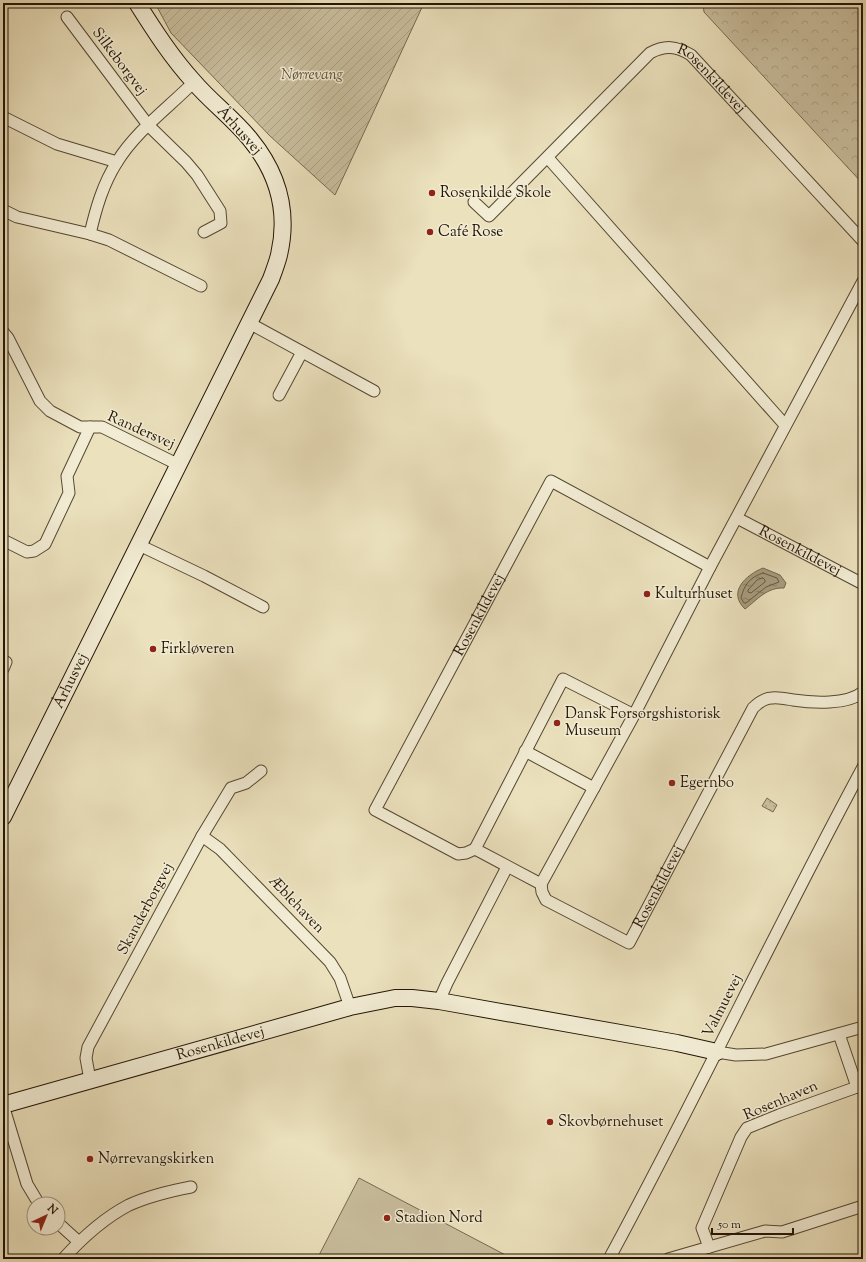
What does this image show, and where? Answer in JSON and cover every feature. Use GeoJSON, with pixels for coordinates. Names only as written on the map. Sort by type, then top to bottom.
{"type":"FeatureCollection","features":[{"type":"Feature","properties":{"kind":"street","name":"Århusvej"},"geometry":{"type":"LineString","coordinates":[[3,817],[249,323],[271,278],[279,256],[282,232],[282,205],[275,180],[264,158],[249,138],[194,82],[156,34],[137,3]]}},
{"type":"Feature","properties":{"kind":"street","name":"Silkeborgvej"},"geometry":{"type":"LineString","coordinates":[[66,18],[148,125],[186,162],[197,175],[220,211],[220,223],[204,232]]}},
{"type":"Feature","properties":{"kind":"street","name":"Rosenkildevej"},"geometry":{"type":"LineString","coordinates":[[474,202],[489,216],[548,158],[650,53],[659,48],[672,48],[684,51],[691,55],[863,240]]}},
{"type":"Feature","properties":{"kind":"street"},"geometry":{"type":"LineString","coordinates":[[90,234],[98,200],[117,162],[132,142],[148,125],[194,82]]}},
{"type":"Feature","properties":{"kind":"street"},"geometry":{"type":"LineString","coordinates":[[3,117],[57,144],[117,162]]}},
{"type":"Feature","properties":{"kind":"street"},"geometry":{"type":"LineString","coordinates":[[548,158],[785,425]]}},
{"type":"Feature","properties":{"kind":"street"},"geometry":{"type":"LineString","coordinates":[[3,210],[17,217],[90,234],[109,240],[201,286]]}},
{"type":"Feature","properties":{"kind":"street"},"geometry":{"type":"LineString","coordinates":[[634,715],[563,679],[475,849],[541,884],[634,715],[785,425],[862,287]]}},
{"type":"Feature","properties":{"kind":"street"},"geometry":{"type":"LineString","coordinates":[[249,323],[374,392]]}},
{"type":"Feature","properties":{"kind":"street","name":"Randersvej"},"geometry":{"type":"LineString","coordinates":[[3,332],[8,338],[40,401],[50,411],[80,427],[102,427],[179,465]]}},
{"type":"Feature","properties":{"kind":"street"},"geometry":{"type":"LineString","coordinates":[[279,395],[302,352]]}},
{"type":"Feature","properties":{"kind":"street","name":"Randersvej"},"geometry":{"type":"LineString","coordinates":[[3,540],[26,552],[34,551],[45,544],[69,493],[68,476],[90,428]]}},
{"type":"Feature","properties":{"kind":"street","name":"Rosenkildevej"},"geometry":{"type":"LineString","coordinates":[[475,849],[466,854],[458,854],[375,810],[551,481],[710,567]]}},
{"type":"Feature","properties":{"kind":"street","name":"Rosenkildevej"},"geometry":{"type":"LineString","coordinates":[[736,518],[863,584]]}},
{"type":"Feature","properties":{"kind":"street"},"geometry":{"type":"LineString","coordinates":[[139,545],[204,576],[263,608]]}},
{"type":"Feature","properties":{"kind":"street","name":"Rosenkildevej"},"geometry":{"type":"LineString","coordinates":[[541,884],[542,892],[546,900],[628,943],[753,708],[760,701],[772,698],[805,702],[833,702],[857,697],[863,692]]}},
{"type":"Feature","properties":{"kind":"street"},"geometry":{"type":"LineString","coordinates":[[526,751],[594,788]]}},
{"type":"Feature","properties":{"kind":"street","name":"Valmuevej"},"geometry":{"type":"LineString","coordinates":[[609,1259],[650,1183],[825,837],[863,767]]}},
{"type":"Feature","properties":{"kind":"street","name":"Skanderborgvej"},"geometry":{"type":"LineString","coordinates":[[90,1080],[86,1058],[88,1047],[202,836],[230,788],[246,783],[260,771]]}},
{"type":"Feature","properties":{"kind":"street","name":"Æblehaven"},"geometry":{"type":"LineString","coordinates":[[202,836],[220,849],[330,962],[340,978],[350,1007]]}},
{"type":"Feature","properties":{"kind":"street"},"geometry":{"type":"LineString","coordinates":[[439,1001],[446,983],[507,867]]}},
{"type":"Feature","properties":{"kind":"street","name":"Rosenkildevej"},"geometry":{"type":"LineString","coordinates":[[3,1105],[350,1007],[395,998],[439,1001],[677,1043],[736,1055],[766,1054],[863,1027]]}},
{"type":"Feature","properties":{"kind":"street","name":"Rosenhaven"},"geometry":{"type":"LineString","coordinates":[[708,1247],[702,1228],[741,1137],[747,1128],[779,1114],[860,1087],[839,1034]]}},
{"type":"Feature","properties":{"kind":"street"},"geometry":{"type":"LineString","coordinates":[[3,1105],[27,1184],[34,1196]]}},
{"type":"Feature","properties":{"kind":"street"},"geometry":{"type":"LineString","coordinates":[[63,1259],[79,1242],[106,1220],[130,1205],[157,1195],[191,1187]]}},
{"type":"Feature","properties":{"kind":"street"},"geometry":{"type":"LineString","coordinates":[[668,1259],[765,1231],[782,1232],[863,1206]]}},
{"type":"Feature","properties":{"kind":"street"},"geometry":{"type":"LineString","coordinates":[[66,1230],[79,1242]]}},
{"type":"Feature","properties":{"kind":"green space","name":"Nørrevang"},"geometry":{"type":"Polygon","coordinates":[[[155,3],[424,3],[335,195],[270,136],[171,33],[155,3]]]}},
{"type":"Feature","properties":{"kind":"green space"},"geometry":{"type":"Polygon","coordinates":[[[703,3],[863,3],[863,184],[704,12],[703,3]]]}},
{"type":"Feature","properties":{"kind":"green space"},"geometry":{"type":"Polygon","coordinates":[[[767,798],[777,805],[773,812],[762,806],[767,798]]]}},
{"type":"Feature","properties":{"kind":"green space","name":"Stadion Nord"},"geometry":{"type":"Polygon","coordinates":[[[359,1178],[513,1259],[317,1259],[359,1178]]]}},
{"type":"Feature","properties":{"kind":"water"},"geometry":{"type":"Polygon","coordinates":[[[763,568],[780,575],[786,583],[784,588],[778,588],[767,592],[745,609],[740,603],[738,590],[750,575],[763,568]]]}},
{"type":"Feature","properties":{"kind":"place","name":"Rosenkilde Skole"},"geometry":{"type":"Point","coordinates":[432,193]}},
{"type":"Feature","properties":{"kind":"place","name":"Café Rose"},"geometry":{"type":"Point","coordinates":[430,232]}},
{"type":"Feature","properties":{"kind":"place","name":"Kulturhuset"},"geometry":{"type":"Point","coordinates":[647,594]}},
{"type":"Feature","properties":{"kind":"place","name":"Firkløveren"},"geometry":{"type":"Point","coordinates":[153,649]}},
{"type":"Feature","properties":{"kind":"place","name":"Dansk Forsorgshistorisk Museum"},"geometry":{"type":"Point","coordinates":[557,723]}},
{"type":"Feature","properties":{"kind":"place","name":"Egernbo"},"geometry":{"type":"Point","coordinates":[672,783]}},
{"type":"Feature","properties":{"kind":"place","name":"Skovbørnehuset"},"geometry":{"type":"Point","coordinates":[550,1122]}},
{"type":"Feature","properties":{"kind":"place","name":"Nørrevangskirken"},"geometry":{"type":"Point","coordinates":[90,1159]}},
{"type":"Feature","properties":{"kind":"place","name":"Stadion Nord"},"geometry":{"type":"Point","coordinates":[387,1218]}}]}
